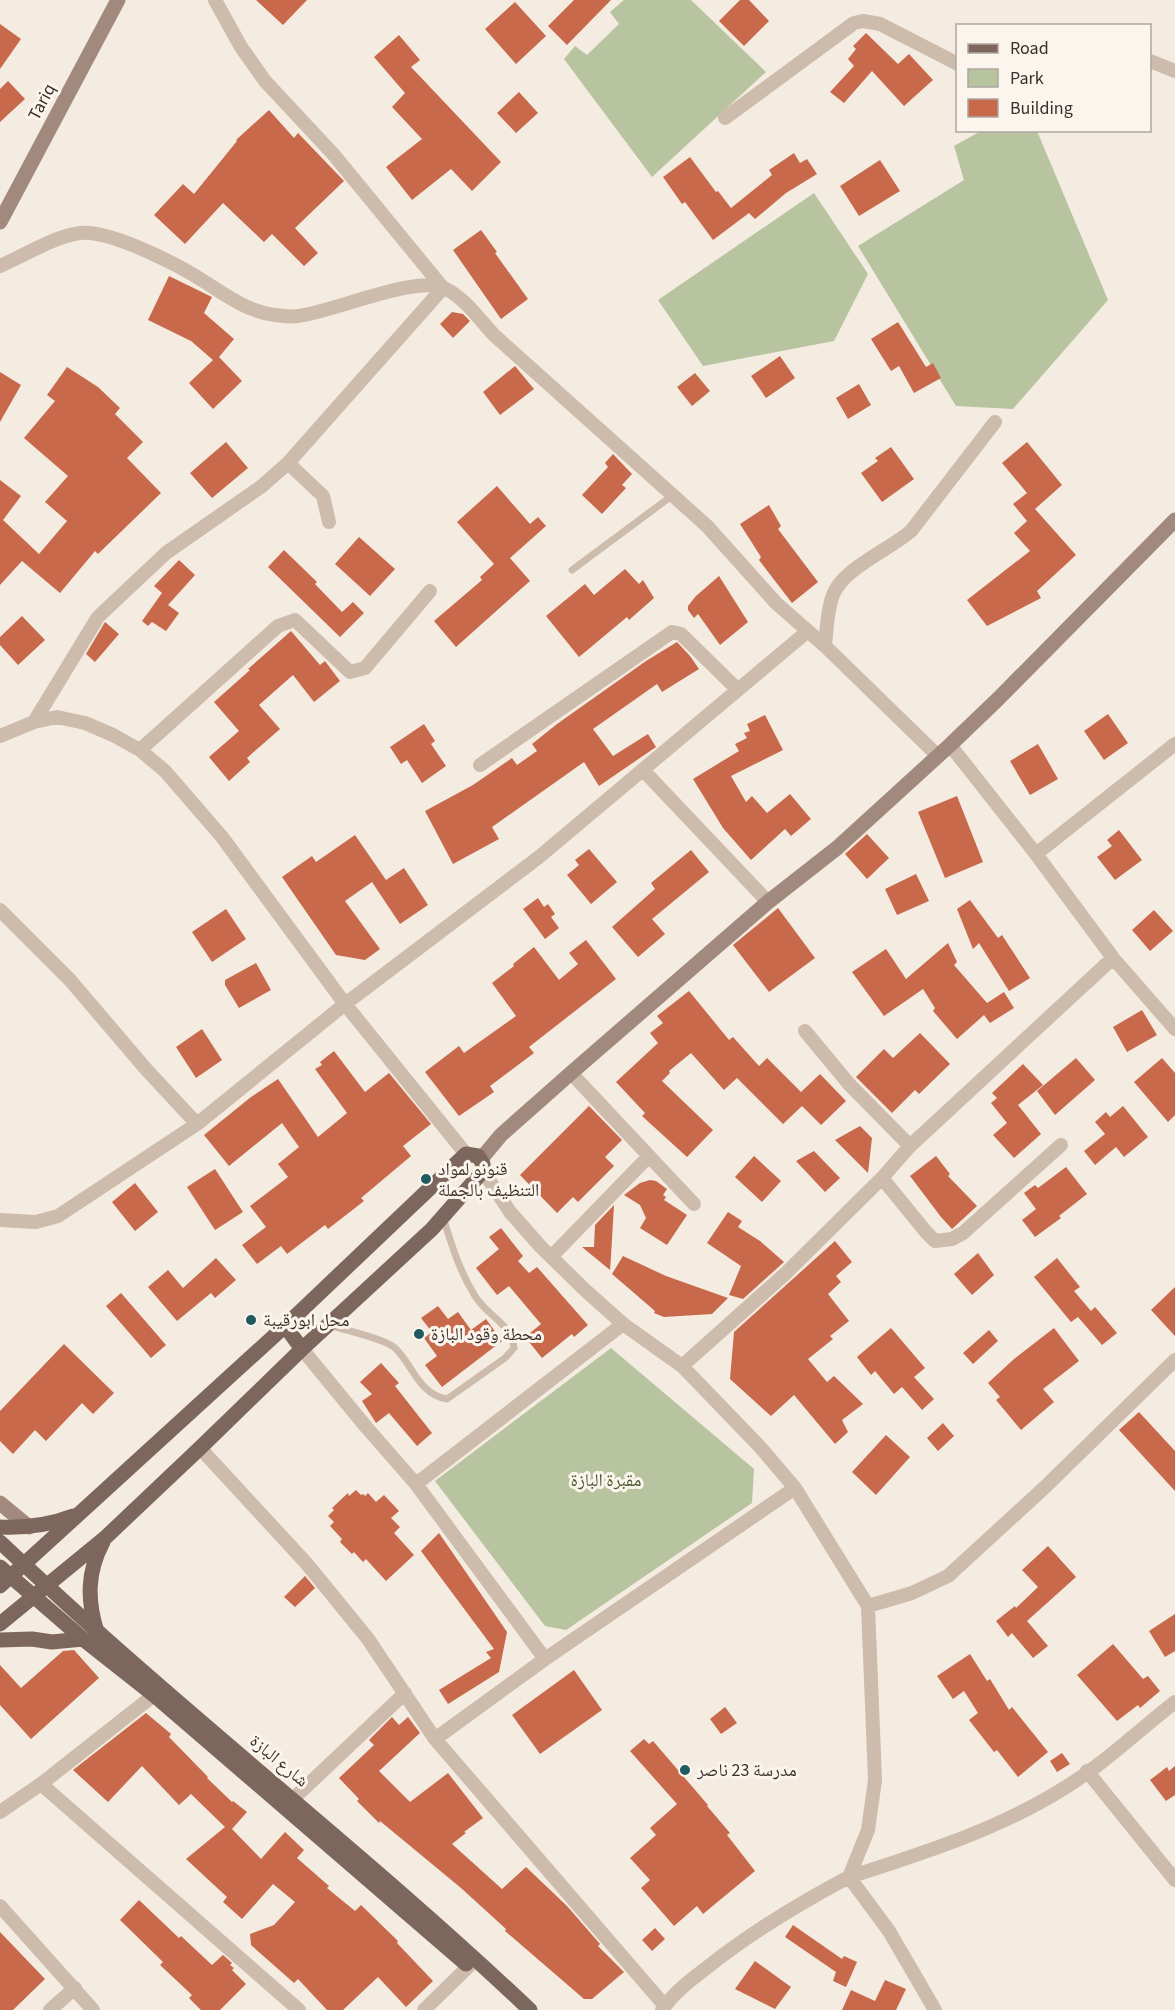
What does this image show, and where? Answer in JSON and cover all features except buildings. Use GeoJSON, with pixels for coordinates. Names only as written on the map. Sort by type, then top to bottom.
{"type":"FeatureCollection","features":[{"type":"Feature","properties":{"kind":"main road","name":"Tariq"},"geometry":{"type":"LineString","coordinates":[[0,222],[118,0]]}},
{"type":"Feature","properties":{"kind":"main road"},"geometry":{"type":"LineString","coordinates":[[0,1624],[106,1537],[443,1217],[482,1165],[501,1135],[768,902],[837,848],[938,756],[1021,676],[1175,520]]}},
{"type":"Feature","properties":{"kind":"main road"},"geometry":{"type":"LineString","coordinates":[[3,1577],[24,1564],[82,1513],[285,1326],[466,1154],[474,1154],[482,1165]]}},
{"type":"Feature","properties":{"kind":"main road"},"geometry":{"type":"LineString","coordinates":[[285,1326],[302,1349]]}},
{"type":"Feature","properties":{"kind":"main road"},"geometry":{"type":"LineString","coordinates":[[0,1503],[29,1527]]}},
{"type":"Feature","properties":{"kind":"main road"},"geometry":{"type":"LineString","coordinates":[[0,1527],[29,1527],[47,1524],[82,1513]]}},
{"type":"Feature","properties":{"kind":"main road"},"geometry":{"type":"LineString","coordinates":[[97,1632],[91,1612],[90,1583],[97,1554],[106,1537]]}},
{"type":"Feature","properties":{"kind":"main road","name":"شارع البازة"},"geometry":{"type":"LineString","coordinates":[[0,1542],[97,1632],[293,1799],[473,1956],[531,2010]]}},
{"type":"Feature","properties":{"kind":"main road","name":"شارع البازة"},"geometry":{"type":"LineString","coordinates":[[3,1577],[33,1597],[154,1695],[517,2010]]}},
{"type":"Feature","properties":{"kind":"main road"},"geometry":{"type":"LineString","coordinates":[[0,1640],[32,1639],[52,1642],[83,1639]]}},
{"type":"Feature","properties":{"kind":"street"},"geometry":{"type":"LineString","coordinates":[[214,0],[241,47],[265,81],[334,155],[443,288],[464,302],[494,335],[674,495],[706,526],[776,603],[825,646],[938,756]]}},
{"type":"Feature","properties":{"kind":"street"},"geometry":{"type":"LineString","coordinates":[[725,118],[854,23],[863,21],[880,24],[956,63]]}},
{"type":"Feature","properties":{"kind":"street"},"geometry":{"type":"LineString","coordinates":[[1151,62],[1175,71]]}},
{"type":"Feature","properties":{"kind":"street"},"geometry":{"type":"LineString","coordinates":[[0,266],[58,239],[77,233],[93,232],[110,236],[185,269],[231,299],[250,308],[272,314],[297,316],[413,286],[443,288]]}},
{"type":"Feature","properties":{"kind":"street"},"geometry":{"type":"LineString","coordinates":[[34,722],[98,617],[166,553],[262,486],[288,463],[443,288]]}},
{"type":"Feature","properties":{"kind":"street"},"geometry":{"type":"LineString","coordinates":[[825,646],[832,596],[838,583],[847,574],[898,542],[911,531],[995,422]]}},
{"type":"Feature","properties":{"kind":"street"},"geometry":{"type":"LineString","coordinates":[[288,463],[323,496],[329,522]]}},
{"type":"Feature","properties":{"kind":"street"},"geometry":{"type":"LineString","coordinates":[[140,750],[278,626],[295,620],[350,672],[365,668],[430,591]]}},
{"type":"Feature","properties":{"kind":"street"},"geometry":{"type":"LineString","coordinates":[[0,1220],[36,1222],[58,1216],[197,1124],[345,1004],[538,857],[808,631]]}},
{"type":"Feature","properties":{"kind":"street"},"geometry":{"type":"LineString","coordinates":[[480,765],[672,633],[681,634],[738,690]]}},
{"type":"Feature","properties":{"kind":"street"},"geometry":{"type":"LineString","coordinates":[[0,736],[34,722],[57,717],[85,723],[113,735],[140,750],[165,771],[222,837],[345,1004],[466,1154]]}},
{"type":"Feature","properties":{"kind":"street"},"geometry":{"type":"LineString","coordinates":[[1036,854],[1175,744]]}},
{"type":"Feature","properties":{"kind":"street"},"geometry":{"type":"LineString","coordinates":[[950,745],[1036,854],[1113,958],[1175,1029]]}},
{"type":"Feature","properties":{"kind":"street"},"geometry":{"type":"LineString","coordinates":[[643,770],[768,902]]}},
{"type":"Feature","properties":{"kind":"street"},"geometry":{"type":"LineString","coordinates":[[0,910],[70,980],[145,1068],[197,1124]]}},
{"type":"Feature","properties":{"kind":"street"},"geometry":{"type":"LineString","coordinates":[[682,1366],[785,1274],[882,1178],[910,1146],[1113,958]]}},
{"type":"Feature","properties":{"kind":"street"},"geometry":{"type":"LineString","coordinates":[[805,1031],[849,1084],[910,1146]]}},
{"type":"Feature","properties":{"kind":"street"},"geometry":{"type":"LineString","coordinates":[[571,1073],[694,1204]]}},
{"type":"Feature","properties":{"kind":"street"},"geometry":{"type":"LineString","coordinates":[[882,1178],[935,1240],[952,1239],[1003,1198],[1061,1145]]}},
{"type":"Feature","properties":{"kind":"street"},"geometry":{"type":"LineString","coordinates":[[552,1256],[650,1156]]}},
{"type":"Feature","properties":{"kind":"street"},"geometry":{"type":"LineString","coordinates":[[482,1165],[510,1212],[585,1290],[623,1324],[682,1366],[761,1448],[795,1488],[868,1606],[874,1780],[868,1830],[849,1877]]}},
{"type":"Feature","properties":{"kind":"street"},"geometry":{"type":"LineString","coordinates":[[416,1484],[623,1324]]}},
{"type":"Feature","properties":{"kind":"street"},"geometry":{"type":"LineString","coordinates":[[302,1349],[416,1484],[545,1659]]}},
{"type":"Feature","properties":{"kind":"street"},"geometry":{"type":"LineString","coordinates":[[868,1606],[912,1593],[948,1576],[1044,1488],[1175,1360]]}},
{"type":"Feature","properties":{"kind":"street"},"geometry":{"type":"LineString","coordinates":[[200,1448],[307,1564],[368,1639],[435,1739],[663,2008],[688,1982],[739,1942],[790,1909],[849,1877],[930,1851],[1025,1811],[1088,1772],[1175,1702]]}},
{"type":"Feature","properties":{"kind":"street"},"geometry":{"type":"LineString","coordinates":[[435,1739],[545,1659],[795,1488]]}},
{"type":"Feature","properties":{"kind":"street"},"geometry":{"type":"LineString","coordinates":[[293,1799],[405,1693]]}},
{"type":"Feature","properties":{"kind":"street"},"geometry":{"type":"LineString","coordinates":[[0,1812],[41,1784],[154,1695]]}},
{"type":"Feature","properties":{"kind":"street"},"geometry":{"type":"LineString","coordinates":[[1088,1772],[1175,1880]]}},
{"type":"Feature","properties":{"kind":"street"},"geometry":{"type":"LineString","coordinates":[[41,1784],[299,2010]]}},
{"type":"Feature","properties":{"kind":"street"},"geometry":{"type":"LineString","coordinates":[[849,1877],[889,1931],[935,2010]]}},
{"type":"Feature","properties":{"kind":"street"},"geometry":{"type":"LineString","coordinates":[[0,1906],[93,2010]]}},
{"type":"Feature","properties":{"kind":"street"},"geometry":{"type":"LineString","coordinates":[[426,2010],[472,1969]]}},
{"type":"Feature","properties":{"kind":"street"},"geometry":{"type":"LineString","coordinates":[[50,2010],[75,1988]]}},
{"type":"Feature","properties":{"kind":"lane"},"geometry":{"type":"LineString","coordinates":[[572,570],[674,495]]}},
{"type":"Feature","properties":{"kind":"lane"},"geometry":{"type":"LineString","coordinates":[[328,1325],[394,1346],[423,1388],[436,1397],[447,1399],[505,1358],[514,1348],[512,1336],[477,1300],[459,1267],[443,1217]]}},
{"type":"Feature","properties":{"kind":"green space"},"geometry":{"type":"Polygon","coordinates":[[[624,0],[691,0],[766,72],[652,177],[564,59],[575,46],[587,55],[619,24],[610,12],[624,0]]]}},
{"type":"Feature","properties":{"kind":"green space"},"geometry":{"type":"Polygon","coordinates":[[[979,132],[1037,132],[1108,300],[1013,409],[956,406],[858,246],[964,180],[954,146],[979,132]]]}},
{"type":"Feature","properties":{"kind":"green space"},"geometry":{"type":"Polygon","coordinates":[[[814,193],[868,274],[834,341],[703,366],[658,300],[814,193]]]}},
{"type":"Feature","properties":{"kind":"green space","name":"مقبرة البازة"},"geometry":{"type":"Polygon","coordinates":[[[611,1348],[754,1469],[752,1503],[566,1630],[545,1626],[435,1481],[611,1348]]]}},
{"type":"Feature","properties":{"kind":"place","name":"قنونو لمواد التنظيف بالجملة"},"geometry":{"type":"Point","coordinates":[426,1179]}},
{"type":"Feature","properties":{"kind":"place","name":"محل ابورقيبة"},"geometry":{"type":"Point","coordinates":[251,1320]}},
{"type":"Feature","properties":{"kind":"place","name":"محطة وقود البازة"},"geometry":{"type":"Point","coordinates":[419,1334]}},
{"type":"Feature","properties":{"kind":"place","name":"مدرسة 23 ناصر"},"geometry":{"type":"Point","coordinates":[685,1770]}}]}
